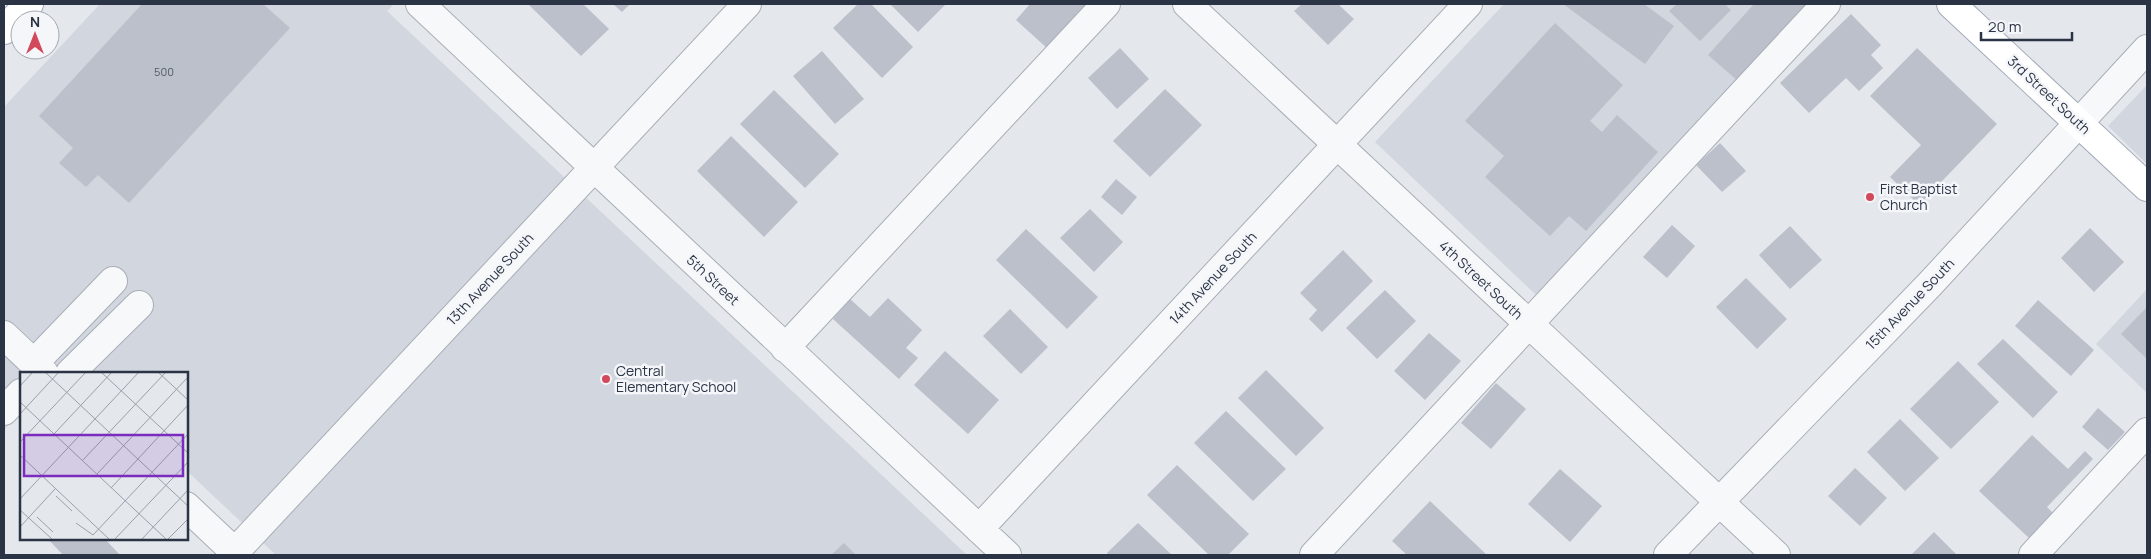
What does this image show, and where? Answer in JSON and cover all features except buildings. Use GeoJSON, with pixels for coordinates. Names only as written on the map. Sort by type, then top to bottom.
{"type":"FeatureCollection","features":[{"type":"Feature","properties":{"kind":"main road"},"geometry":{"type":"LineString","coordinates":[[4,30],[29,4]]}},
{"type":"Feature","properties":{"kind":"main road","name":"3rd Street South"},"geometry":{"type":"LineString","coordinates":[[1951,4],[2147,187]]}},
{"type":"Feature","properties":{"kind":"street","name":"5th Street"},"geometry":{"type":"LineString","coordinates":[[420,4],[1007,555]]}},
{"type":"Feature","properties":{"kind":"street","name":"13th Avenue South"},"geometry":{"type":"LineString","coordinates":[[235,554],[747,4]]}},
{"type":"Feature","properties":{"kind":"street"},"geometry":{"type":"LineString","coordinates":[[785,348],[1106,4]]}},
{"type":"Feature","properties":{"kind":"street","name":"4th Street South"},"geometry":{"type":"LineString","coordinates":[[1187,4],[1776,555]]}},
{"type":"Feature","properties":{"kind":"street","name":"14th Avenue South"},"geometry":{"type":"LineString","coordinates":[[979,529],[1468,4]]}},
{"type":"Feature","properties":{"kind":"street"},"geometry":{"type":"LineString","coordinates":[[1314,555],[1826,4]]}},
{"type":"Feature","properties":{"kind":"street","name":"15th Avenue South"},"geometry":{"type":"LineString","coordinates":[[1668,555],[1931,283],[2147,50]]}},
{"type":"Feature","properties":{"kind":"street"},"geometry":{"type":"LineString","coordinates":[[4,335],[40,370],[113,281]]}},
{"type":"Feature","properties":{"kind":"street"},"geometry":{"type":"LineString","coordinates":[[71,372],[139,305]]}},
{"type":"Feature","properties":{"kind":"street"},"geometry":{"type":"LineString","coordinates":[[4,411],[20,394]]}},
{"type":"Feature","properties":{"kind":"street"},"geometry":{"type":"LineString","coordinates":[[2033,555],[2147,432]]}},
{"type":"Feature","properties":{"kind":"street"},"geometry":{"type":"LineString","coordinates":[[188,508],[235,554]]}},
{"type":"Feature","properties":{"kind":"shaded area"},"geometry":{"type":"Polygon","coordinates":[[[100,4],[394,4],[387,11],[967,555],[276,555],[188,472],[188,372],[20,372],[20,413],[4,430],[4,107],[48,60],[60,60],[60,47],[100,4]]]}},
{"type":"Feature","properties":{"kind":"shaded area"},"geometry":{"type":"Polygon","coordinates":[[[1504,4],[1843,4],[1555,313],[1375,142],[1504,4]]]}},
{"type":"Feature","properties":{"kind":"shaded area"},"geometry":{"type":"Polygon","coordinates":[[[2147,85],[2147,164],[2108,126],[2147,85]]]}},
{"type":"Feature","properties":{"kind":"shaded area"},"geometry":{"type":"Polygon","coordinates":[[[2147,289],[2147,393],[2096,344],[2147,289]]]}},
{"type":"Feature","properties":{"kind":"place","name":"First Baptist Church"},"geometry":{"type":"Point","coordinates":[1870,197]}},
{"type":"Feature","properties":{"kind":"place","name":"Central Elementary School"},"geometry":{"type":"Point","coordinates":[606,379]}}]}
